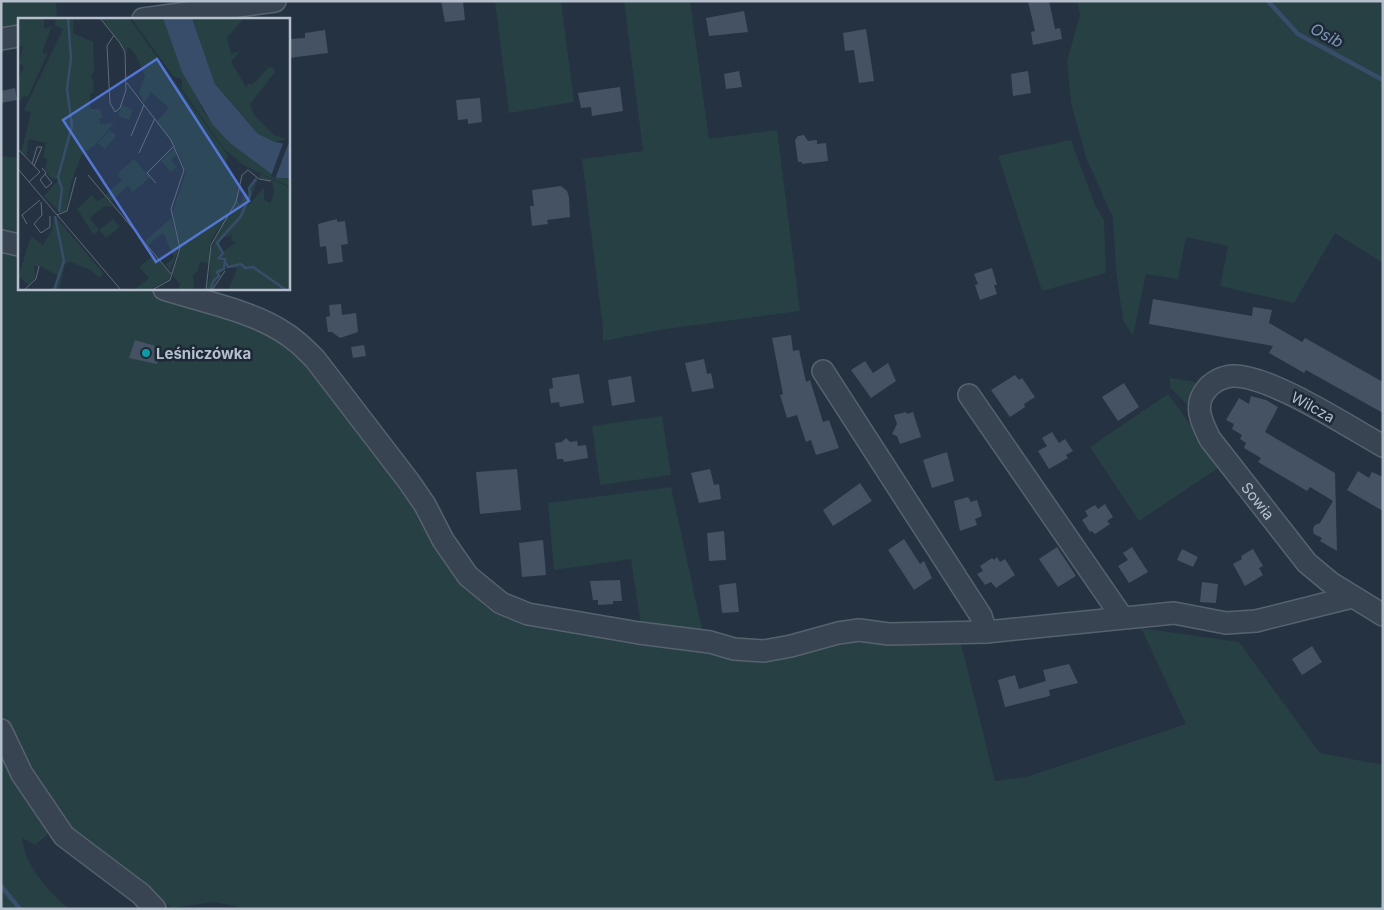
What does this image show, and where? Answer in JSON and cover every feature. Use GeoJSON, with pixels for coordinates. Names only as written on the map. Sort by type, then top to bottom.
{"type":"FeatureCollection","features":[{"type":"Feature","properties":{"kind":"street"},"geometry":{"type":"LineString","coordinates":[[150,18],[276,1]]}},
{"type":"Feature","properties":{"kind":"street"},"geometry":{"type":"LineString","coordinates":[[1,38],[18,36]]}},
{"type":"Feature","properties":{"kind":"street"},"geometry":{"type":"LineString","coordinates":[[1,241],[18,245]]}},
{"type":"Feature","properties":{"kind":"street"},"geometry":{"type":"LineString","coordinates":[[167,290],[252,317],[278,328],[298,342],[316,359],[410,483],[468,576],[501,603],[528,614],[710,642],[734,649],[764,651],[792,646],[838,633],[859,630],[889,634],[986,632],[1174,613],[1226,622],[1256,621],[1352,597]]}},
{"type":"Feature","properties":{"kind":"street"},"geometry":{"type":"LineString","coordinates":[[823,371],[982,616],[986,632]]}},
{"type":"Feature","properties":{"kind":"street","name":"Sowia"},"geometry":{"type":"LineString","coordinates":[[1241,377],[1231,376],[1216,380],[1205,390],[1199,405],[1200,421],[1210,439],[1307,563],[1331,583],[1383,615]]}},
{"type":"Feature","properties":{"kind":"street","name":"Wilcza"},"geometry":{"type":"LineString","coordinates":[[1241,377],[1270,385],[1292,395],[1383,446]]}},
{"type":"Feature","properties":{"kind":"street"},"geometry":{"type":"LineString","coordinates":[[969,395],[1122,617]]}},
{"type":"Feature","properties":{"kind":"street"},"geometry":{"type":"LineString","coordinates":[[1,730],[22,774],[64,836],[141,894],[154,909]]}},
{"type":"Feature","properties":{"kind":"green space"},"geometry":{"type":"Polygon","coordinates":[[[1,1],[56,1],[57,18],[18,18],[18,25],[1,28],[1,1]]]}},
{"type":"Feature","properties":{"kind":"green space"},"geometry":{"type":"Polygon","coordinates":[[[495,1],[561,1],[574,102],[509,113],[495,1]]]}},
{"type":"Feature","properties":{"kind":"green space"},"geometry":{"type":"Polygon","coordinates":[[[624,1],[690,1],[709,139],[777,130],[800,311],[666,329],[603,341],[582,159],[643,151],[624,1]]]}},
{"type":"Feature","properties":{"kind":"green space"},"geometry":{"type":"Polygon","coordinates":[[[1077,1],[1383,1],[1383,263],[1335,233],[1294,303],[1220,286],[1228,246],[1186,237],[1178,279],[1146,274],[1133,336],[1123,320],[1116,270],[1113,218],[1086,157],[1071,103],[1067,61],[1080,15],[1077,1]]]}},
{"type":"Feature","properties":{"kind":"green space"},"geometry":{"type":"Polygon","coordinates":[[[1071,140],[1095,205],[1104,220],[1106,273],[1042,291],[998,156],[1071,140]]]}},
{"type":"Feature","properties":{"kind":"green space"},"geometry":{"type":"Polygon","coordinates":[[[1,156],[18,158],[18,236],[1,235],[1,156]]]}},
{"type":"Feature","properties":{"kind":"green space"},"geometry":{"type":"Polygon","coordinates":[[[1,247],[18,252],[18,290],[146,290],[263,329],[315,374],[402,484],[441,556],[486,607],[534,626],[676,645],[763,662],[858,640],[960,640],[995,781],[1026,777],[1186,724],[1141,628],[1239,642],[1320,753],[1383,765],[1383,908],[249,909],[214,902],[172,908],[93,850],[49,824],[47,835],[35,845],[22,838],[24,848],[39,877],[69,909],[1,909],[1,736],[12,738],[1,713],[1,247]]]}},
{"type":"Feature","properties":{"kind":"green space"},"geometry":{"type":"Polygon","coordinates":[[[1170,378],[1195,382],[1199,385],[1193,411],[1170,387],[1170,378]]]}},
{"type":"Feature","properties":{"kind":"green space"},"geometry":{"type":"Polygon","coordinates":[[[1168,394],[1221,466],[1139,521],[1090,447],[1168,394]]]}},
{"type":"Feature","properties":{"kind":"green space"},"geometry":{"type":"Polygon","coordinates":[[[662,416],[671,475],[600,485],[592,426],[662,416]]]}},
{"type":"Feature","properties":{"kind":"green space"},"geometry":{"type":"Polygon","coordinates":[[[671,487],[703,634],[641,627],[631,559],[554,570],[548,503],[671,487]]]}},
{"type":"Feature","properties":{"kind":"building"},"geometry":{"type":"Polygon","coordinates":[[[441,1],[463,1],[465,20],[445,22],[441,1]]]}},
{"type":"Feature","properties":{"kind":"building"},"geometry":{"type":"Polygon","coordinates":[[[1028,1],[1049,1],[1055,29],[1060,28],[1062,39],[1033,45],[1031,32],[1035,31],[1028,1]]]}},
{"type":"Feature","properties":{"kind":"building"},"geometry":{"type":"Polygon","coordinates":[[[744,11],[748,32],[709,36],[706,18],[744,11]]]}},
{"type":"Feature","properties":{"kind":"building"},"geometry":{"type":"Polygon","coordinates":[[[866,29],[874,81],[859,83],[854,50],[845,51],[843,33],[866,29]]]}},
{"type":"Feature","properties":{"kind":"building"},"geometry":{"type":"Polygon","coordinates":[[[325,30],[328,53],[290,58],[290,39],[305,38],[305,33],[325,30]]]}},
{"type":"Feature","properties":{"kind":"building"},"geometry":{"type":"Polygon","coordinates":[[[739,71],[742,87],[726,89],[724,74],[739,71]]]}},
{"type":"Feature","properties":{"kind":"building"},"geometry":{"type":"Polygon","coordinates":[[[1028,71],[1031,93],[1013,96],[1011,74],[1028,71]]]}},
{"type":"Feature","properties":{"kind":"building"},"geometry":{"type":"Polygon","coordinates":[[[620,87],[623,111],[592,116],[591,107],[581,108],[578,93],[620,87]]]}},
{"type":"Feature","properties":{"kind":"building"},"geometry":{"type":"Polygon","coordinates":[[[15,88],[17,100],[1,103],[1,91],[15,88]]]}},
{"type":"Feature","properties":{"kind":"building"},"geometry":{"type":"Polygon","coordinates":[[[480,98],[482,122],[468,124],[468,119],[458,120],[456,100],[480,98]]]}},
{"type":"Feature","properties":{"kind":"building"},"geometry":{"type":"Polygon","coordinates":[[[804,135],[808,141],[817,140],[817,144],[826,143],[828,161],[802,164],[802,162],[798,162],[795,140],[798,136],[804,135]]]}},
{"type":"Feature","properties":{"kind":"building"},"geometry":{"type":"Polygon","coordinates":[[[561,186],[567,191],[569,197],[570,217],[547,220],[548,224],[532,226],[530,206],[534,206],[532,190],[561,186]]]}},
{"type":"Feature","properties":{"kind":"building"},"geometry":{"type":"Polygon","coordinates":[[[337,219],[337,222],[345,221],[348,244],[341,245],[343,262],[328,264],[326,246],[320,247],[318,224],[337,219]]]}},
{"type":"Feature","properties":{"kind":"building"},"geometry":{"type":"Polygon","coordinates":[[[992,268],[997,285],[994,285],[997,294],[980,300],[975,285],[978,284],[974,274],[992,268]]]}},
{"type":"Feature","properties":{"kind":"building"},"geometry":{"type":"Polygon","coordinates":[[[1153,299],[1252,316],[1253,307],[1272,310],[1269,323],[1302,342],[1305,338],[1383,382],[1383,413],[1306,370],[1304,373],[1269,353],[1273,346],[1149,324],[1153,299]]]}},
{"type":"Feature","properties":{"kind":"building"},"geometry":{"type":"Polygon","coordinates":[[[341,304],[342,315],[356,313],[358,332],[340,338],[332,332],[328,332],[326,317],[330,316],[329,305],[341,304]]]}},
{"type":"Feature","properties":{"kind":"building"},"geometry":{"type":"Polygon","coordinates":[[[791,335],[793,351],[799,350],[806,382],[810,380],[823,422],[829,420],[839,448],[816,455],[811,440],[806,442],[797,415],[787,418],[780,395],[783,394],[772,338],[791,335]]]}},
{"type":"Feature","properties":{"kind":"building","name":"Leśniczówka"},"geometry":{"type":"Polygon","coordinates":[[[135,340],[162,348],[157,364],[129,358],[135,340]]]}},
{"type":"Feature","properties":{"kind":"building"},"geometry":{"type":"Polygon","coordinates":[[[364,345],[366,356],[353,358],[351,347],[364,345]]]}},
{"type":"Feature","properties":{"kind":"building"},"geometry":{"type":"Polygon","coordinates":[[[704,359],[707,374],[711,373],[714,388],[692,392],[685,363],[704,359]]]}},
{"type":"Feature","properties":{"kind":"building"},"geometry":{"type":"Polygon","coordinates":[[[865,361],[873,373],[888,363],[896,381],[871,398],[851,370],[865,361]]]}},
{"type":"Feature","properties":{"kind":"building"},"geometry":{"type":"Polygon","coordinates":[[[579,374],[584,403],[560,407],[559,402],[551,403],[549,389],[553,388],[552,378],[579,374]]]}},
{"type":"Feature","properties":{"kind":"building"},"geometry":{"type":"Polygon","coordinates":[[[1015,375],[1019,380],[1022,378],[1035,397],[1024,404],[1025,407],[1010,417],[991,390],[1015,375]]]}},
{"type":"Feature","properties":{"kind":"building"},"geometry":{"type":"Polygon","coordinates":[[[631,376],[635,402],[612,406],[608,380],[631,376]]]}},
{"type":"Feature","properties":{"kind":"building"},"geometry":{"type":"Polygon","coordinates":[[[1124,383],[1139,407],[1118,421],[1102,397],[1124,383]]]}},
{"type":"Feature","properties":{"kind":"building"},"geometry":{"type":"Polygon","coordinates":[[[1251,396],[1266,400],[1278,407],[1265,432],[1335,473],[1337,551],[1320,541],[1322,538],[1314,534],[1313,529],[1315,525],[1320,523],[1333,501],[1310,487],[1307,491],[1258,462],[1261,458],[1244,448],[1246,443],[1240,439],[1242,435],[1232,429],[1234,424],[1226,420],[1239,398],[1249,404],[1251,396]]]}},
{"type":"Feature","properties":{"kind":"building"},"geometry":{"type":"Polygon","coordinates":[[[906,412],[907,414],[913,412],[921,437],[900,444],[897,436],[892,434],[897,424],[894,415],[906,412]]]}},
{"type":"Feature","properties":{"kind":"building"},"geometry":{"type":"Polygon","coordinates":[[[1052,432],[1059,443],[1065,439],[1073,451],[1066,455],[1068,458],[1049,469],[1038,451],[1047,446],[1042,438],[1052,432]]]}},
{"type":"Feature","properties":{"kind":"building"},"geometry":{"type":"Polygon","coordinates":[[[566,438],[570,442],[577,441],[578,446],[586,445],[588,458],[564,462],[563,459],[557,459],[555,443],[562,442],[566,438]]]}},
{"type":"Feature","properties":{"kind":"building"},"geometry":{"type":"Polygon","coordinates":[[[947,452],[954,481],[932,488],[923,460],[947,452]]]}},
{"type":"Feature","properties":{"kind":"building"},"geometry":{"type":"Polygon","coordinates":[[[517,469],[521,510],[480,514],[476,472],[517,469]]]}},
{"type":"Feature","properties":{"kind":"building"},"geometry":{"type":"Polygon","coordinates":[[[710,469],[714,485],[719,484],[721,499],[699,503],[691,473],[710,469]]]}},
{"type":"Feature","properties":{"kind":"building"},"geometry":{"type":"Polygon","coordinates":[[[1358,471],[1369,478],[1372,472],[1383,477],[1383,511],[1347,490],[1358,471]]]}},
{"type":"Feature","properties":{"kind":"building"},"geometry":{"type":"Polygon","coordinates":[[[860,483],[872,501],[833,526],[823,510],[860,483]]]}},
{"type":"Feature","properties":{"kind":"building"},"geometry":{"type":"Polygon","coordinates":[[[968,497],[971,502],[977,500],[982,516],[975,519],[977,525],[960,531],[954,501],[968,497]]]}},
{"type":"Feature","properties":{"kind":"building"},"geometry":{"type":"Polygon","coordinates":[[[1105,504],[1113,517],[1107,521],[1110,524],[1095,534],[1092,531],[1090,532],[1082,520],[1088,516],[1085,511],[1095,505],[1098,509],[1105,504]]]}},
{"type":"Feature","properties":{"kind":"building"},"geometry":{"type":"Polygon","coordinates":[[[724,531],[726,560],[709,561],[707,533],[724,531]]]}},
{"type":"Feature","properties":{"kind":"building"},"geometry":{"type":"Polygon","coordinates":[[[904,539],[920,564],[924,561],[932,578],[914,590],[888,550],[904,539]]]}},
{"type":"Feature","properties":{"kind":"building"},"geometry":{"type":"Polygon","coordinates":[[[543,540],[546,575],[522,577],[519,543],[543,540]]]}},
{"type":"Feature","properties":{"kind":"building"},"geometry":{"type":"Polygon","coordinates":[[[1057,547],[1076,576],[1058,587],[1039,559],[1057,547]]]}},
{"type":"Feature","properties":{"kind":"building"},"geometry":{"type":"Polygon","coordinates":[[[1132,547],[1148,572],[1129,583],[1118,566],[1128,560],[1123,553],[1132,547]]]}},
{"type":"Feature","properties":{"kind":"building"},"geometry":{"type":"Polygon","coordinates":[[[1182,549],[1198,557],[1193,567],[1177,560],[1182,549]]]}},
{"type":"Feature","properties":{"kind":"building"},"geometry":{"type":"Polygon","coordinates":[[[1253,549],[1263,566],[1259,568],[1263,575],[1245,586],[1233,564],[1242,559],[1241,556],[1253,549]]]}},
{"type":"Feature","properties":{"kind":"building"},"geometry":{"type":"Polygon","coordinates":[[[997,557],[1000,562],[1005,559],[1015,575],[996,588],[991,582],[985,585],[977,574],[983,571],[980,566],[997,557]]]}},
{"type":"Feature","properties":{"kind":"building"},"geometry":{"type":"Polygon","coordinates":[[[620,580],[622,601],[598,605],[598,600],[593,600],[590,581],[620,580]]]}},
{"type":"Feature","properties":{"kind":"building"},"geometry":{"type":"Polygon","coordinates":[[[1202,582],[1218,584],[1216,603],[1200,602],[1202,582]]]}},
{"type":"Feature","properties":{"kind":"building"},"geometry":{"type":"Polygon","coordinates":[[[736,583],[739,612],[722,613],[719,585],[736,583]]]}},
{"type":"Feature","properties":{"kind":"building"},"geometry":{"type":"Polygon","coordinates":[[[1312,646],[1322,662],[1302,675],[1292,659],[1312,646]]]}},
{"type":"Feature","properties":{"kind":"building"},"geometry":{"type":"Polygon","coordinates":[[[1069,664],[1078,683],[1049,690],[1050,696],[1005,707],[998,680],[1015,675],[1019,689],[1046,681],[1043,670],[1069,664]]]}},
{"type":"Feature","properties":{"kind":"waterway","name":"Osib"},"geometry":{"type":"LineString","coordinates":[[1268,1],[1298,34],[1383,80]]}},
{"type":"Feature","properties":{"kind":"waterway"},"geometry":{"type":"LineString","coordinates":[[1,886],[20,909]]}},
{"type":"Feature","properties":{"kind":"place","name":"Leśniczówka"},"geometry":{"type":"Point","coordinates":[146,353]}}]}
